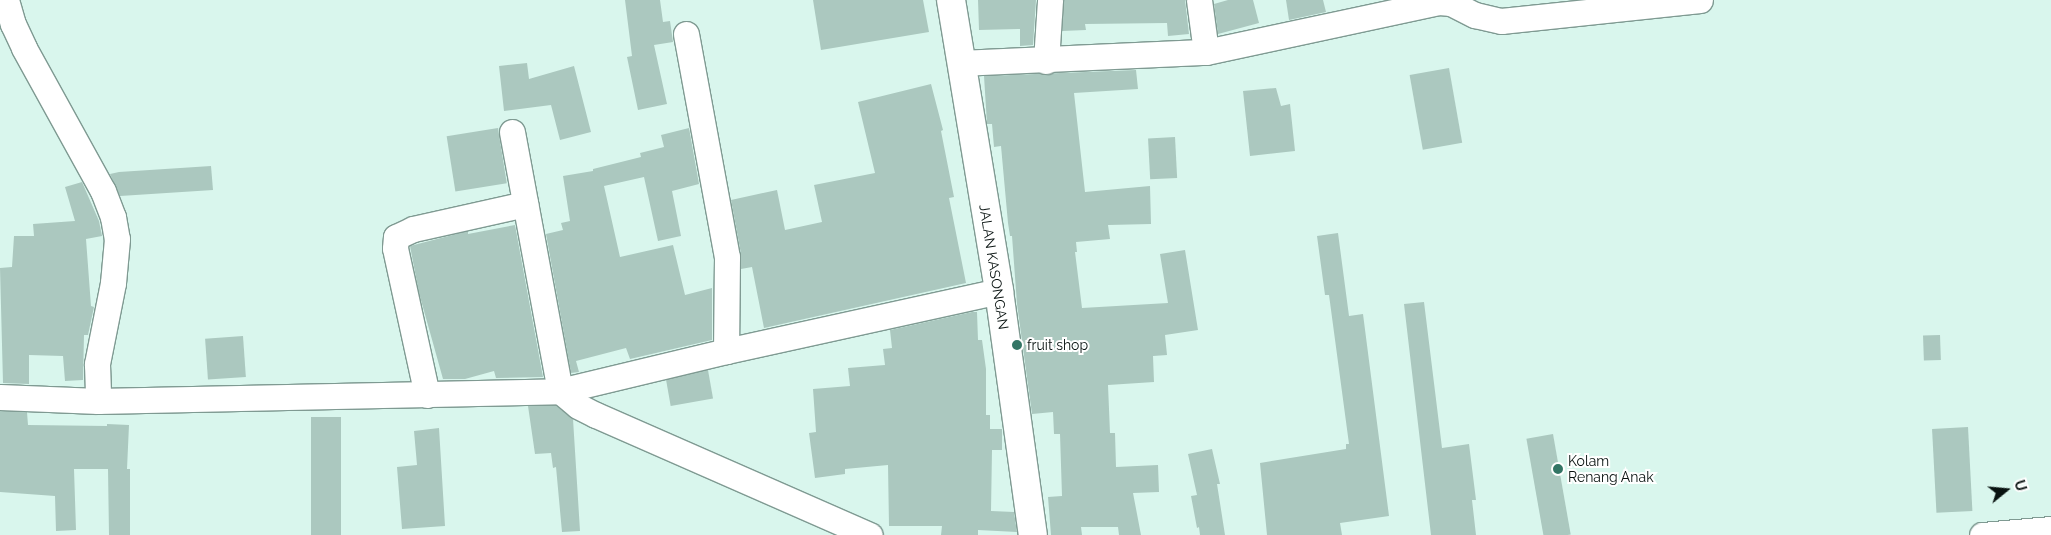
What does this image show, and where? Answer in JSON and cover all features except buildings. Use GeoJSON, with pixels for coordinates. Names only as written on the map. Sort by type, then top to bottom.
{"type":"FeatureCollection","features":[{"type":"Feature","properties":{"kind":"main road","name":"JALAN KASONGAN"},"geometry":{"type":"LineString","coordinates":[[951,0],[999,291],[1033,535]]}},
{"type":"Feature","properties":{"kind":"street"},"geometry":{"type":"LineString","coordinates":[[6,0],[13,24],[24,48],[103,192],[114,217],[117,239],[113,283],[97,364],[98,401]]}},
{"type":"Feature","properties":{"kind":"street"},"geometry":{"type":"LineString","coordinates":[[1046,61],[1050,0]]}},
{"type":"Feature","properties":{"kind":"street"},"geometry":{"type":"LineString","coordinates":[[1199,0],[1206,52]]}},
{"type":"Feature","properties":{"kind":"street"},"geometry":{"type":"LineString","coordinates":[[961,63],[1046,61],[1206,52],[1439,1],[1451,3],[1475,15],[1501,21],[1700,0]]}},
{"type":"Feature","properties":{"kind":"street"},"geometry":{"type":"LineString","coordinates":[[686,34],[727,257],[726,351]]}},
{"type":"Feature","properties":{"kind":"street"},"geometry":{"type":"LineString","coordinates":[[512,132],[560,391],[578,406],[596,416],[870,535]]}},
{"type":"Feature","properties":{"kind":"street"},"geometry":{"type":"LineString","coordinates":[[427,394],[396,248],[396,237],[413,229],[525,204]]}},
{"type":"Feature","properties":{"kind":"street"},"geometry":{"type":"LineString","coordinates":[[0,397],[98,401],[560,391],[726,351],[999,291]]}},
{"type":"Feature","properties":{"kind":"street"},"geometry":{"type":"LineString","coordinates":[[1982,535],[2024,533],[2051,529]]}},
{"type":"Feature","properties":{"kind":"place","name":"fruit shop"},"geometry":{"type":"Point","coordinates":[1017,345]}},
{"type":"Feature","properties":{"kind":"place","name":"Kolam Renang Anak"},"geometry":{"type":"Point","coordinates":[1558,469]}}]}
